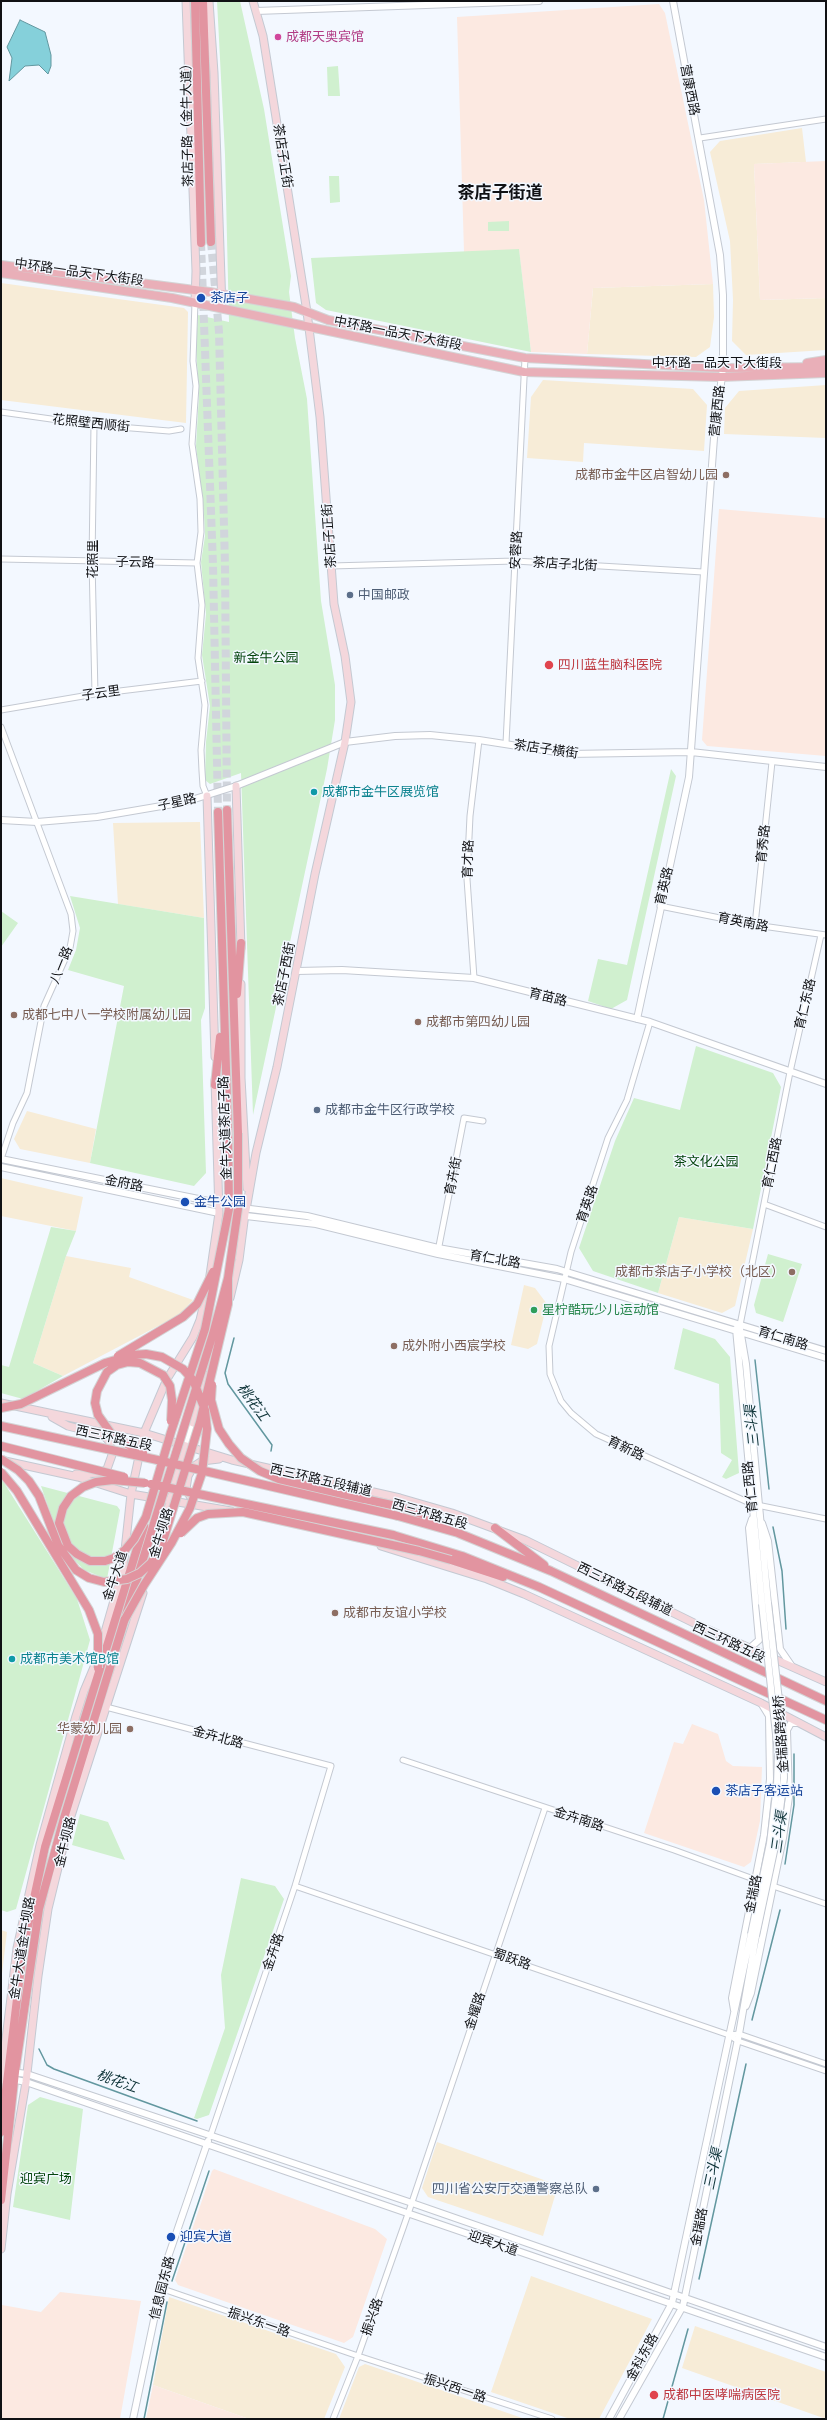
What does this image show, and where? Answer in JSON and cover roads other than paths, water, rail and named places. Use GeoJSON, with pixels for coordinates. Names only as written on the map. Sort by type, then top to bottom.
{"type":"FeatureCollection","features":[{"type":"Feature","properties":{"kind":"highway","name":"茶店子路（金牛大道）"},"geometry":{"type":"LineString","coordinates":[[195,1],[201,243]]}},
{"type":"Feature","properties":{"kind":"highway"},"geometry":{"type":"LineString","coordinates":[[203,1],[211,242]]}},
{"type":"Feature","properties":{"kind":"highway","name":"金牛大道茶店子路"},"geometry":{"type":"LineString","coordinates":[[181,1438],[213,1334],[228,1278],[238,1210],[238,1133],[227,810]]}},
{"type":"Feature","properties":{"kind":"highway","name":"金牛大道茶店子路"},"geometry":{"type":"LineString","coordinates":[[171,1432],[205,1329],[229,1209],[218,812]]}},
{"type":"Feature","properties":{"kind":"highway"},"geometry":{"type":"LineString","coordinates":[[234,1046],[241,943]]}},
{"type":"Feature","properties":{"kind":"highway"},"geometry":{"type":"LineString","coordinates":[[215,1085],[224,1008]]}},
{"type":"Feature","properties":{"kind":"highway"},"geometry":{"type":"LineString","coordinates":[[1,1408],[21,1404],[44,1394],[105,1363],[183,1317],[197,1304],[220,1257]]}},
{"type":"Feature","properties":{"kind":"highway"},"geometry":{"type":"LineString","coordinates":[[1,1459],[18,1470],[29,1481],[38,1496],[58,1545],[76,1570],[89,1578],[104,1582],[127,1579],[140,1574],[151,1563],[162,1544],[200,1422],[228,1304],[228,1278]]}},
{"type":"Feature","properties":{"kind":"highway"},"geometry":{"type":"LineString","coordinates":[[105,1363],[132,1355],[146,1354],[162,1357],[183,1369],[193,1380],[200,1393],[207,1429],[202,1473],[190,1508],[172,1542],[144,1585],[125,1619]]}},
{"type":"Feature","properties":{"kind":"highway"},"geometry":{"type":"LineString","coordinates":[[215,1356],[211,1400],[214,1414],[229,1444],[241,1458],[260,1471],[279,1479],[401,1507],[423,1515],[458,1533]]}},
{"type":"Feature","properties":{"kind":"highway"},"geometry":{"type":"LineString","coordinates":[[153,1459],[114,1436],[98,1415],[95,1403],[97,1391],[107,1372],[117,1365],[134,1362],[151,1367],[162,1375],[170,1386],[172,1400],[171,1432]]}},
{"type":"Feature","properties":{"kind":"highway","name":"西三环路五段"},"geometry":{"type":"LineString","coordinates":[[1,1426],[153,1459],[398,1516],[458,1533],[551,1570],[826,1701]]}},
{"type":"Feature","properties":{"kind":"highway","name":"金牛大道"},"geometry":{"type":"LineString","coordinates":[[81,1726],[171,1432]]}},
{"type":"Feature","properties":{"kind":"highway","name":"金牛大道"},"geometry":{"type":"LineString","coordinates":[[92,1730],[181,1438]]}},
{"type":"Feature","properties":{"kind":"highway"},"geometry":{"type":"LineString","coordinates":[[1,1446],[145,1482],[392,1535],[462,1556],[539,1587],[826,1720]]}},
{"type":"Feature","properties":{"kind":"highway"},"geometry":{"type":"LineString","coordinates":[[1,1472],[17,1491],[89,1610],[98,1634],[98,1668]]}},
{"type":"Feature","properties":{"kind":"highway"},"geometry":{"type":"LineString","coordinates":[[145,1482],[113,1480],[96,1482],[83,1487],[71,1496],[63,1508],[60,1523],[68,1546],[77,1554],[90,1561],[105,1561],[114,1558],[126,1550],[146,1517]]}},
{"type":"Feature","properties":{"kind":"highway"},"geometry":{"type":"LineString","coordinates":[[172,1542],[187,1526],[203,1516],[223,1511],[243,1512],[419,1551],[539,1587]]}},
{"type":"Feature","properties":{"kind":"highway"},"geometry":{"type":"LineString","coordinates":[[495,1528],[520,1545],[551,1570]]}},
{"type":"Feature","properties":{"kind":"highway","name":"金牛大道金牛坝路"},"geometry":{"type":"LineString","coordinates":[[1,2132],[22,1949],[48,1836],[81,1726]]}},
{"type":"Feature","properties":{"kind":"highway","name":"金牛大道金牛坝路"},"geometry":{"type":"LineString","coordinates":[[1,2200],[7,2076],[39,1909],[54,1851],[92,1730]]}},
{"type":"Feature","properties":{"kind":"main road"},"geometry":{"type":"LineString","coordinates":[[186,1],[196,290],[195,302]]}},
{"type":"Feature","properties":{"kind":"main road"},"geometry":{"type":"LineString","coordinates":[[189,1],[197,50]]}},
{"type":"Feature","properties":{"kind":"main road"},"geometry":{"type":"LineString","coordinates":[[209,1],[214,73],[222,308]]}},
{"type":"Feature","properties":{"kind":"main road","name":"茶店子正街"},"geometry":{"type":"LineString","coordinates":[[253,1],[263,36],[310,327],[319,410],[334,604],[345,656],[351,702],[344,742]]}},
{"type":"Feature","properties":{"kind":"main road","name":"中环路一品天下大街段"},"geometry":{"type":"LineString","coordinates":[[1,265],[196,290],[294,307],[328,320],[525,358],[826,373]]}},
{"type":"Feature","properties":{"kind":"main road","name":"中环路一品天下大街段"},"geometry":{"type":"LineString","coordinates":[[1,273],[195,302],[524,372],[721,377],[826,367]]}},
{"type":"Feature","properties":{"kind":"main road","name":"中环路一品天下大街段"},"geometry":{"type":"LineString","coordinates":[[792,371],[826,360]]}},
{"type":"Feature","properties":{"kind":"main road","name":"中环路一品天下大街段"},"geometry":{"type":"LineString","coordinates":[[792,371],[826,378]]}},
{"type":"Feature","properties":{"kind":"main road","name":"茶店子西街"},"geometry":{"type":"LineString","coordinates":[[246,1213],[256,1153],[277,1067],[315,874],[344,742]]}},
{"type":"Feature","properties":{"kind":"main road"},"geometry":{"type":"LineString","coordinates":[[193,1423],[226,1312],[246,1213],[241,1078],[241,943],[236,786]]}},
{"type":"Feature","properties":{"kind":"main road","name":"金牛坝路"},"geometry":{"type":"LineString","coordinates":[[7,2076],[17,1948],[23,1919],[40,1845],[76,1716],[84,1690],[97,1660],[123,1569],[131,1494],[144,1433],[164,1385],[194,1337],[200,1320],[209,1282],[219,1213],[215,1085],[214,972],[207,796]]}},
{"type":"Feature","properties":{"kind":"main road","name":"金府路"},"geometry":{"type":"LineString","coordinates":[[219,1213],[246,1213]]}},
{"type":"Feature","properties":{"kind":"main road","name":"西三环路五段辅道"},"geometry":{"type":"LineString","coordinates":[[1,1403],[144,1433],[185,1447],[232,1460],[400,1498],[495,1528],[525,1540],[698,1625],[791,1665],[826,1682]]}},
{"type":"Feature","properties":{"kind":"main road"},"geometry":{"type":"LineString","coordinates":[[43,1412],[68,1426],[103,1435],[109,1441],[112,1455],[107,1469],[97,1474],[65,1474]]}},
{"type":"Feature","properties":{"kind":"main road","name":"金牛坝路"},"geometry":{"type":"LineString","coordinates":[[1,2249],[7,2194],[26,2078],[38,1976],[48,1909],[66,1836],[172,1499],[185,1447]]}},
{"type":"Feature","properties":{"kind":"main road"},"geometry":{"type":"LineString","coordinates":[[1,1459],[65,1474],[131,1494],[201,1504],[370,1543],[488,1579],[559,1609],[761,1703],[804,1724],[826,1737]]}},
{"type":"Feature","properties":{"kind":"main road"},"geometry":{"type":"LineString","coordinates":[[201,1504],[189,1496],[186,1489],[188,1476],[193,1467],[208,1460],[232,1460]]}},
{"type":"Feature","properties":{"kind":"main road"},"geometry":{"type":"LineString","coordinates":[[40,1845],[48,1836]]}},
{"type":"Feature","properties":{"kind":"main road"},"geometry":{"type":"LineString","coordinates":[[54,1851],[66,1836]]}},
{"type":"Feature","properties":{"kind":"main road"},"geometry":{"type":"LineString","coordinates":[[23,1919],[32,1908]]}},
{"type":"Feature","properties":{"kind":"street"},"geometry":{"type":"LineString","coordinates":[[256,11],[462,2],[539,1]]}},
{"type":"Feature","properties":{"kind":"street","name":"营康西路"},"geometry":{"type":"LineString","coordinates":[[673,1],[700,138],[720,255],[723,295],[723,368],[703,572],[691,752]]}},
{"type":"Feature","properties":{"kind":"street"},"geometry":{"type":"LineString","coordinates":[[700,138],[826,119]]}},
{"type":"Feature","properties":{"kind":"street"},"geometry":{"type":"LineString","coordinates":[[195,302],[193,361],[196,386],[192,444],[200,500],[201,532],[198,563],[202,605],[198,645],[206,705],[201,750],[203,786],[207,796]]}},
{"type":"Feature","properties":{"kind":"street","name":"安蓉路"},"geometry":{"type":"LineString","coordinates":[[506,743],[525,358]]}},
{"type":"Feature","properties":{"kind":"street","name":"花照壁西顺街"},"geometry":{"type":"LineString","coordinates":[[1,412],[94,425],[168,431],[181,429]]}},
{"type":"Feature","properties":{"kind":"street","name":"花照里"},"geometry":{"type":"LineString","coordinates":[[94,425],[92,561],[95,694]]}},
{"type":"Feature","properties":{"kind":"street","name":"子云路"},"geometry":{"type":"LineString","coordinates":[[1,559],[198,563]]}},
{"type":"Feature","properties":{"kind":"street","name":"茶店子北街"},"geometry":{"type":"LineString","coordinates":[[331,566],[515,561],[703,572]]}},
{"type":"Feature","properties":{"kind":"street","name":"子云里"},"geometry":{"type":"LineString","coordinates":[[1,710],[95,694],[202,681]]}},
{"type":"Feature","properties":{"kind":"street","name":"八一路"},"geometry":{"type":"LineString","coordinates":[[1,727],[71,914],[73,931],[70,948],[44,1006],[27,1093],[13,1124],[1,1159]]}},
{"type":"Feature","properties":{"kind":"street","name":"茶店子横街"},"geometry":{"type":"LineString","coordinates":[[344,742],[410,735],[506,743],[569,754],[691,752],[826,767]]}},
{"type":"Feature","properties":{"kind":"street","name":"育才路"},"geometry":{"type":"LineString","coordinates":[[474,978],[467,879],[470,816],[479,740]]}},
{"type":"Feature","properties":{"kind":"street","name":"子星路"},"geometry":{"type":"LineString","coordinates":[[1,820],[37,822],[97,817],[207,796],[236,786],[344,742]]}},
{"type":"Feature","properties":{"kind":"street","name":"育英路"},"geometry":{"type":"LineString","coordinates":[[636,1019],[689,777],[691,752]]}},
{"type":"Feature","properties":{"kind":"street","name":"育秀路"},"geometry":{"type":"LineString","coordinates":[[755,925],[772,762]]}},
{"type":"Feature","properties":{"kind":"street","name":"育英南路"},"geometry":{"type":"LineString","coordinates":[[660,906],[755,925],[823,935]]}},
{"type":"Feature","properties":{"kind":"street","name":"育仁东路"},"geometry":{"type":"LineString","coordinates":[[790,1072],[823,935]]}},
{"type":"Feature","properties":{"kind":"street","name":"育苗路"},"geometry":{"type":"LineString","coordinates":[[297,971],[342,970],[474,978],[650,1022],[826,1084]]}},
{"type":"Feature","properties":{"kind":"street","name":"育英路"},"geometry":{"type":"LineString","coordinates":[[565,1276],[608,1138],[627,1100],[650,1022]]}},
{"type":"Feature","properties":{"kind":"street","name":"育仁西路"},"geometry":{"type":"LineString","coordinates":[[740,1325],[790,1072]]}},
{"type":"Feature","properties":{"kind":"street","name":"育卉街"},"geometry":{"type":"LineString","coordinates":[[438,1251],[464,1118],[483,1121]]}},
{"type":"Feature","properties":{"kind":"street","name":"金府路"},"geometry":{"type":"LineString","coordinates":[[1,1159],[218,1201],[246,1213]]}},
{"type":"Feature","properties":{"kind":"street","name":"金府路"},"geometry":{"type":"LineString","coordinates":[[1,1167],[219,1213]]}},
{"type":"Feature","properties":{"kind":"street"},"geometry":{"type":"LineString","coordinates":[[764,1204],[826,1227]]}},
{"type":"Feature","properties":{"kind":"street","name":"育仁北路"},"geometry":{"type":"LineString","coordinates":[[246,1213],[316,1224],[438,1251],[557,1269],[565,1276],[740,1325]]}},
{"type":"Feature","properties":{"kind":"street"},"geometry":{"type":"LineString","coordinates":[[565,1276],[826,1358]]}},
{"type":"Feature","properties":{"kind":"street","name":"育新路"},"geometry":{"type":"LineString","coordinates":[[565,1276],[548,1358],[550,1374],[556,1388],[571,1413],[596,1434],[752,1504],[826,1519]]}},
{"type":"Feature","properties":{"kind":"street"},"geometry":{"type":"LineString","coordinates":[[737,1331],[740,1325]]}},
{"type":"Feature","properties":{"kind":"street","name":"育仁南路"},"geometry":{"type":"LineString","coordinates":[[740,1325],[826,1352]]}},
{"type":"Feature","properties":{"kind":"street","name":"育仁西路"},"geometry":{"type":"LineString","coordinates":[[737,1331],[752,1504],[756,1515],[765,1603]]}},
{"type":"Feature","properties":{"kind":"street","name":"育仁西路"},"geometry":{"type":"LineString","coordinates":[[737,1331],[759,1505],[756,1515]]}},
{"type":"Feature","properties":{"kind":"street"},"geometry":{"type":"LineString","coordinates":[[185,1447],[193,1423]]}},
{"type":"Feature","properties":{"kind":"street"},"geometry":{"type":"LineString","coordinates":[[750,1647],[759,1640],[749,1528],[756,1515]]}},
{"type":"Feature","properties":{"kind":"street"},"geometry":{"type":"LineString","coordinates":[[756,1515],[768,1541],[780,1649],[791,1665]]}},
{"type":"Feature","properties":{"kind":"street","name":"金瑞路跨线桥"},"geometry":{"type":"LineString","coordinates":[[754,1935],[770,1843],[777,1785],[778,1753],[765,1603]]}},
{"type":"Feature","properties":{"kind":"street","name":"金瑞路"},"geometry":{"type":"LineString","coordinates":[[734,2014],[732,1998],[764,1835],[770,1779],[769,1716],[761,1703]]}},
{"type":"Feature","properties":{"kind":"street","name":"金卉北路"},"geometry":{"type":"LineString","coordinates":[[106,1707],[331,1766]]}},
{"type":"Feature","properties":{"kind":"street","name":"金瑞路"},"geometry":{"type":"LineString","coordinates":[[743,2015],[751,1993],[773,1886],[789,1797],[787,1730],[791,1723],[804,1724]]}},
{"type":"Feature","properties":{"kind":"street","name":"金卉南路"},"geometry":{"type":"LineString","coordinates":[[402,1760],[674,1850],[826,1904]]}},
{"type":"Feature","properties":{"kind":"street","name":"金卉路"},"geometry":{"type":"LineString","coordinates":[[210,2137],[295,1886],[331,1766]]}},
{"type":"Feature","properties":{"kind":"street","name":"金耀路"},"geometry":{"type":"LineString","coordinates":[[408,2214],[494,1953],[545,1808]]}},
{"type":"Feature","properties":{"kind":"street","name":"蜀跃路"},"geometry":{"type":"LineString","coordinates":[[295,1886],[494,1953],[729,2035],[826,2064]]}},
{"type":"Feature","properties":{"kind":"street","name":"金瑞路"},"geometry":{"type":"LineString","coordinates":[[674,2295],[729,2035],[754,1935]]}},
{"type":"Feature","properties":{"kind":"street","name":"金瑞路"},"geometry":{"type":"LineString","coordinates":[[684,2298],[743,2015],[754,1935]]}},
{"type":"Feature","properties":{"kind":"street","name":"蜀跃路"},"geometry":{"type":"LineString","coordinates":[[738,2037],[826,2071]]}},
{"type":"Feature","properties":{"kind":"street","name":"迎宾大道"},"geometry":{"type":"LineString","coordinates":[[7,2076],[26,2078],[412,2203],[826,2347]]}},
{"type":"Feature","properties":{"kind":"street","name":"迎宾大道"},"geometry":{"type":"LineString","coordinates":[[26,2078],[207,2145],[826,2356]]}},
{"type":"Feature","properties":{"kind":"street","name":"信息园东路"},"geometry":{"type":"LineString","coordinates":[[133,2419],[166,2263],[210,2137]]}},
{"type":"Feature","properties":{"kind":"street","name":"振兴路"},"geometry":{"type":"LineString","coordinates":[[333,2419],[358,2356],[408,2214]]}},
{"type":"Feature","properties":{"kind":"street","name":"振兴东一路"},"geometry":{"type":"LineString","coordinates":[[160,2288],[358,2356]]}},
{"type":"Feature","properties":{"kind":"street","name":"金科东路"},"geometry":{"type":"LineString","coordinates":[[609,2419],[672,2303],[674,2295]]}},
{"type":"Feature","properties":{"kind":"street","name":"金科东路"},"geometry":{"type":"LineString","coordinates":[[619,2419],[683,2306],[684,2298]]}},
{"type":"Feature","properties":{"kind":"street","name":"振兴西一路"},"geometry":{"type":"LineString","coordinates":[[358,2356],[552,2419]]}},
{"type":"Feature","properties":{"kind":"water"},"geometry":{"type":"Polygon","coordinates":[[[20,20],[45,32],[51,55],[51,66],[48,74],[39,65],[25,66],[9,81],[12,58],[7,47],[20,20]]]}},
{"type":"Feature","properties":{"kind":"waterway","name":"桃花江"},"geometry":{"type":"LineString","coordinates":[[234,1338],[225,1373],[228,1384],[272,1445],[271,1451]]}},
{"type":"Feature","properties":{"kind":"waterway","name":"三斗渠"},"geometry":{"type":"LineString","coordinates":[[755,1360],[769,1489]]}},
{"type":"Feature","properties":{"kind":"waterway","name":"三斗渠"},"geometry":{"type":"LineString","coordinates":[[773,1527],[782,1571],[786,1629]]}},
{"type":"Feature","properties":{"kind":"waterway","name":"三斗渠"},"geometry":{"type":"LineString","coordinates":[[785,1864],[794,1805],[794,1754]]}},
{"type":"Feature","properties":{"kind":"waterway","name":"三斗渠"},"geometry":{"type":"LineString","coordinates":[[752,2020],[780,1910]]}},
{"type":"Feature","properties":{"kind":"waterway","name":"桃花江"},"geometry":{"type":"LineString","coordinates":[[39,2049],[47,2065],[54,2069],[197,2121]]}},
{"type":"Feature","properties":{"kind":"waterway","name":"三斗渠"},"geometry":{"type":"LineString","coordinates":[[699,2279],[746,2064]]}},
{"type":"Feature","properties":{"kind":"waterway","name":"桃花江"},"geometry":{"type":"LineString","coordinates":[[172,2281],[209,2171]]}},
{"type":"Feature","properties":{"kind":"waterway","name":"桃花江"},"geometry":{"type":"LineString","coordinates":[[144,2419],[167,2302]]}},
{"type":"Feature","properties":{"kind":"waterway","name":"三斗渠"},"geometry":{"type":"LineString","coordinates":[[663,2419],[688,2329]]}},
{"type":"Feature","properties":{"kind":"tunnel"},"geometry":{"type":"LineString","coordinates":[[211,242],[219,332],[225,565],[227,810]]}},
{"type":"Feature","properties":{"kind":"tunnel"},"geometry":{"type":"LineString","coordinates":[[201,243],[213,565],[218,812]]}},
{"type":"Feature","properties":{"kind":"place","name":"成都天奥宾馆"},"geometry":{"type":"Point","coordinates":[278,37]}},
{"type":"Feature","properties":{"kind":"place","name":"茶店子"},"geometry":{"type":"Point","coordinates":[201,298]}},
{"type":"Feature","properties":{"kind":"place","name":"成都市金牛区启智幼儿园"},"geometry":{"type":"Point","coordinates":[726,475]}},
{"type":"Feature","properties":{"kind":"place","name":"中国邮政"},"geometry":{"type":"Point","coordinates":[350,595]}},
{"type":"Feature","properties":{"kind":"place","name":"四川蓝生脑科医院"},"geometry":{"type":"Point","coordinates":[549,665]}},
{"type":"Feature","properties":{"kind":"place","name":"成都市金牛区展览馆"},"geometry":{"type":"Point","coordinates":[314,792]}},
{"type":"Feature","properties":{"kind":"place","name":"成都七中八一学校附属幼儿园"},"geometry":{"type":"Point","coordinates":[14,1015]}},
{"type":"Feature","properties":{"kind":"place","name":"成都市第四幼儿园"},"geometry":{"type":"Point","coordinates":[418,1022]}},
{"type":"Feature","properties":{"kind":"place","name":"成都市金牛区行政学校"},"geometry":{"type":"Point","coordinates":[317,1110]}},
{"type":"Feature","properties":{"kind":"place","name":"金牛公园"},"geometry":{"type":"Point","coordinates":[185,1202]}},
{"type":"Feature","properties":{"kind":"place","name":"成都市茶店子小学校（北区）"},"geometry":{"type":"Point","coordinates":[792,1272]}},
{"type":"Feature","properties":{"kind":"place","name":"星柠酷玩少儿运动馆"},"geometry":{"type":"Point","coordinates":[534,1310]}},
{"type":"Feature","properties":{"kind":"place","name":"成外附小西宸学校"},"geometry":{"type":"Point","coordinates":[394,1346]}},
{"type":"Feature","properties":{"kind":"place","name":"成都市友谊小学校"},"geometry":{"type":"Point","coordinates":[335,1613]}},
{"type":"Feature","properties":{"kind":"place","name":"成都市美术馆B馆"},"geometry":{"type":"Point","coordinates":[12,1659]}},
{"type":"Feature","properties":{"kind":"place","name":"华蒙幼儿园"},"geometry":{"type":"Point","coordinates":[130,1729]}},
{"type":"Feature","properties":{"kind":"place","name":"茶店子客运站"},"geometry":{"type":"Point","coordinates":[716,1791]}},
{"type":"Feature","properties":{"kind":"place","name":"四川省公安厅交通警察总队"},"geometry":{"type":"Point","coordinates":[596,2189]}},
{"type":"Feature","properties":{"kind":"place","name":"迎宾大道"},"geometry":{"type":"Point","coordinates":[171,2237]}},
{"type":"Feature","properties":{"kind":"place","name":"成都中医哮喘病医院"},"geometry":{"type":"Point","coordinates":[654,2395]}},
{"type":"Feature","properties":{"kind":"district","name":"茶店子街道"},"geometry":{"type":"Point","coordinates":[500,192]}},
{"type":"Feature","properties":{"kind":"park label","name":"新金牛公园"},"geometry":{"type":"Point","coordinates":[266,658]}},
{"type":"Feature","properties":{"kind":"park label","name":"茶文化公园"},"geometry":{"type":"Point","coordinates":[706,1162]}},
{"type":"Feature","properties":{"kind":"park label","name":"迎宾广场"},"geometry":{"type":"Point","coordinates":[46,2179]}}]}
